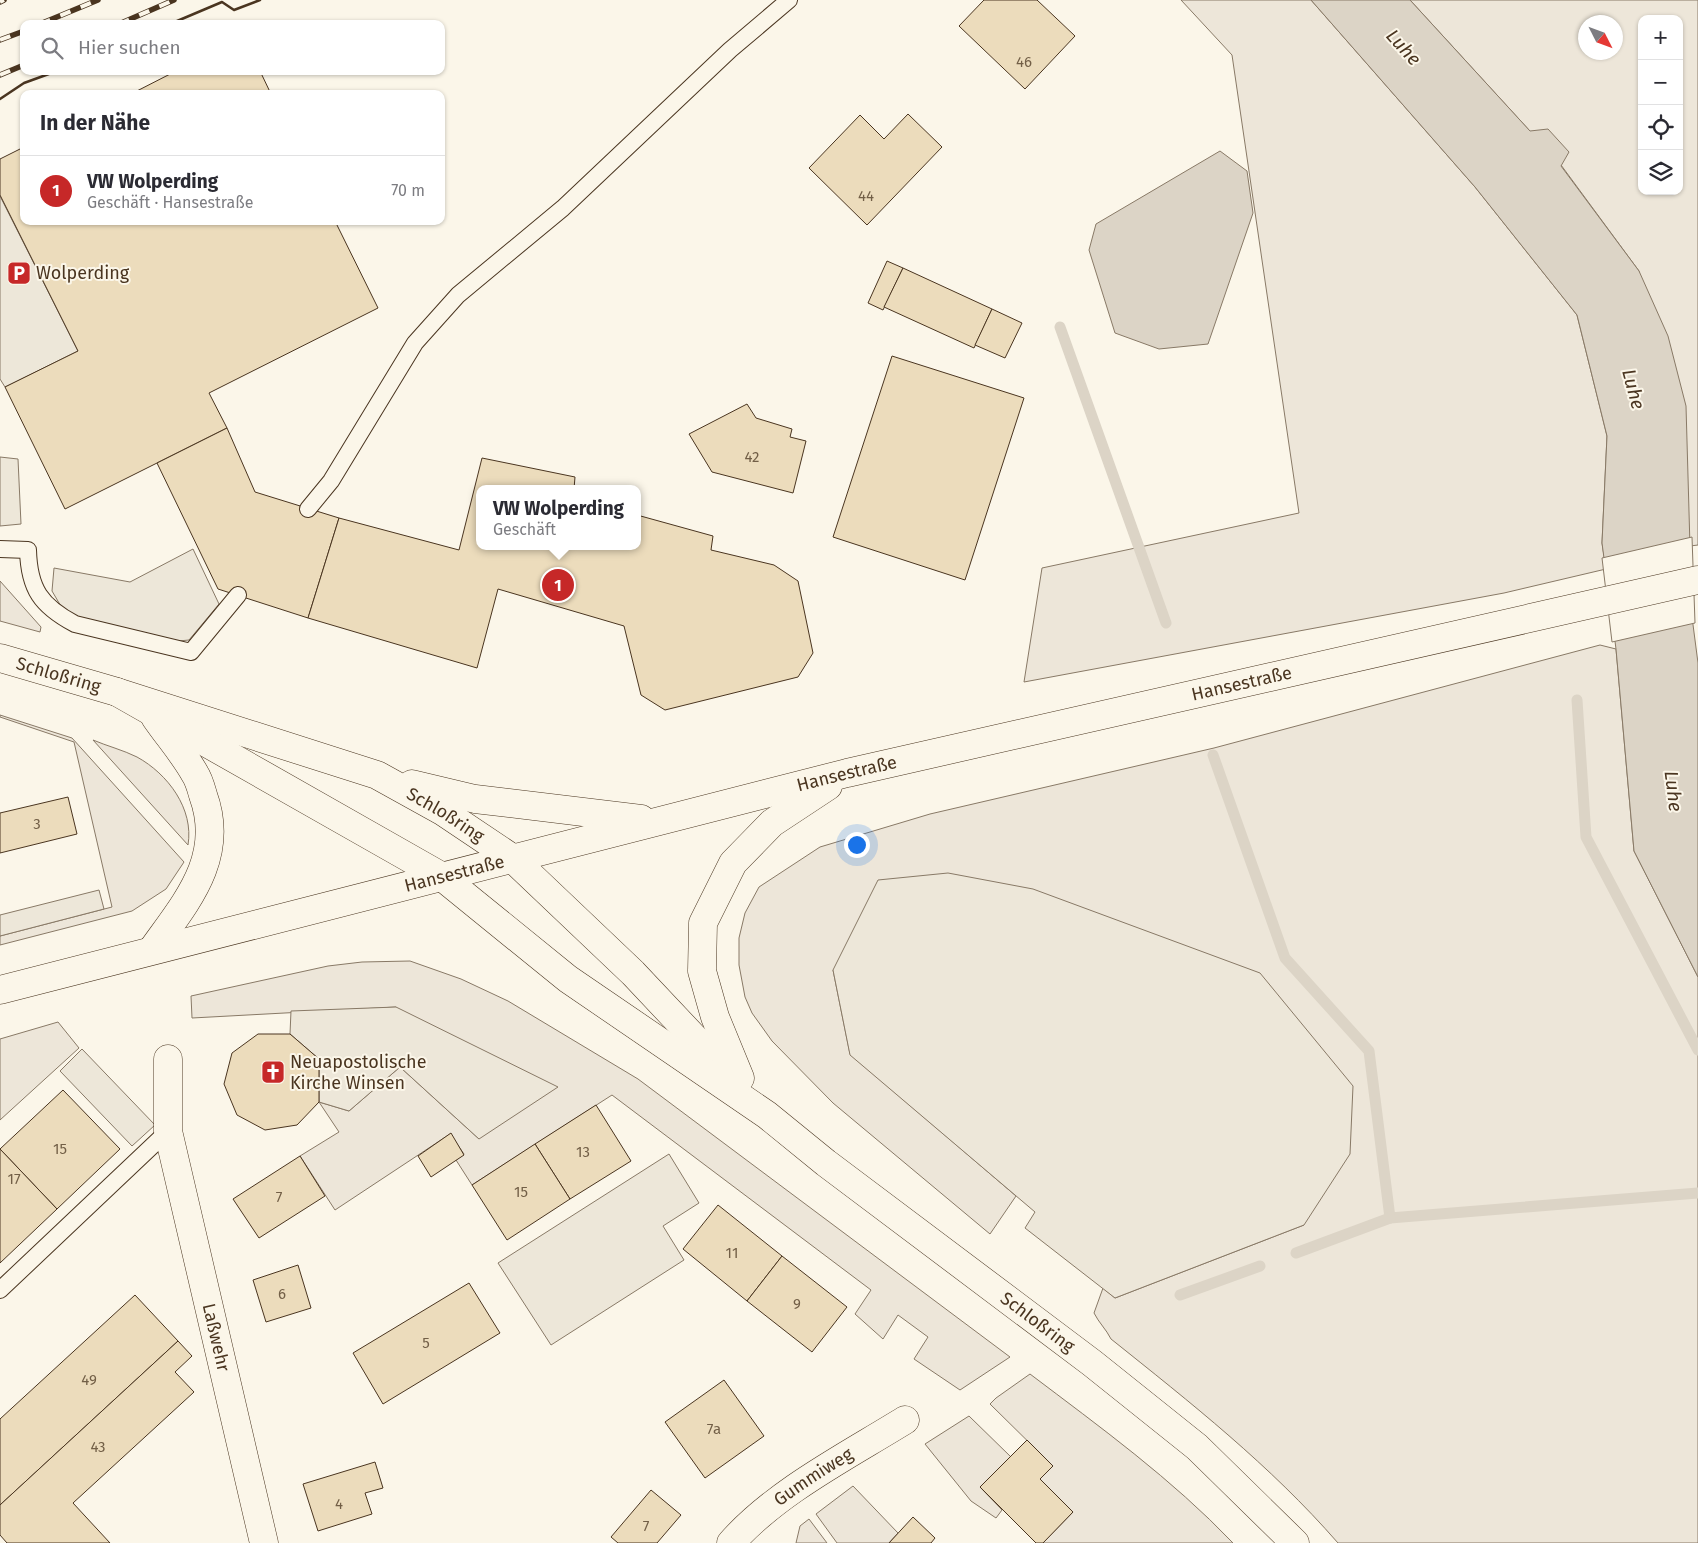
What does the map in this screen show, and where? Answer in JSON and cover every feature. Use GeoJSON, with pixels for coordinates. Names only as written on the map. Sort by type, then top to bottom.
{"type":"FeatureCollection","features":[{"type":"Feature","properties":{"kind":"main road","name":"Hansestraße"},"geometry":{"type":"LineString","coordinates":[[0,990],[847,773],[1698,580]]}},
{"type":"Feature","properties":{"kind":"main road","name":"Schloßring"},"geometry":{"type":"LineString","coordinates":[[0,658],[117,692],[377,775],[442,811],[512,858],[633,973],[767,1115]]}},
{"type":"Feature","properties":{"kind":"main road","name":"Schloßring"},"geometry":{"type":"LineString","coordinates":[[117,692],[441,876],[568,979],[767,1115],[826,1163],[1092,1364],[1197,1447],[1295,1543]]}},
{"type":"Feature","properties":{"kind":"main road"},"geometry":{"type":"LineString","coordinates":[[150,710],[196,775],[209,811],[210,837],[205,868],[190,897],[152,950]]}},
{"type":"Feature","properties":{"kind":"main road"},"geometry":{"type":"LineString","coordinates":[[746,1094],[715,1017],[702,970],[703,923],[733,863],[772,822],[847,773]]}},
{"type":"Feature","properties":{"kind":"main road"},"geometry":{"type":"LineString","coordinates":[[377,775],[475,799],[660,821]]}},
{"type":"Feature","properties":{"kind":"main road","name":"Laßwehr"},"geometry":{"type":"LineString","coordinates":[[168,1059],[168,1131],[264,1543]]}},
{"type":"Feature","properties":{"kind":"main road","name":"Gummiweg"},"geometry":{"type":"LineString","coordinates":[[731,1543],[749,1522],[815,1476],[905,1420]]}},
{"type":"Feature","properties":{"kind":"lane"},"geometry":{"type":"LineString","coordinates":[[308,509],[331,481],[415,343],[458,295],[563,208],[730,50],[789,0]]}},
{"type":"Feature","properties":{"kind":"lane"},"geometry":{"type":"LineString","coordinates":[[0,549],[28,550],[31,581],[48,607],[60,616],[75,624],[191,652],[238,595]]}},
{"type":"Feature","properties":{"kind":"lane"},"geometry":{"type":"LineString","coordinates":[[0,1290],[168,1131]]}},
{"type":"Feature","properties":{"kind":"shaded area"},"geometry":{"type":"Polygon","coordinates":[[[1181,0],[1311,0],[1475,187],[1577,315],[1607,436],[1602,543],[1606,569],[1504,593],[1024,682],[1042,568],[1299,513],[1232,55],[1181,0]]]}},
{"type":"Feature","properties":{"kind":"shaded area"},"geometry":{"type":"Polygon","coordinates":[[[1410,0],[1698,0],[1698,545],[1690,546],[1639,271],[1561,165],[1410,0]]]}},
{"type":"Feature","properties":{"kind":"shaded area","name":"Wolperding"},"geometry":{"type":"Polygon","coordinates":[[[0,196],[78,351],[5,387],[0,379],[0,196]]]}},
{"type":"Feature","properties":{"kind":"shaded area"},"geometry":{"type":"Polygon","coordinates":[[[0,457],[18,459],[21,524],[0,526],[0,457]]]}},
{"type":"Feature","properties":{"kind":"shaded area"},"geometry":{"type":"Polygon","coordinates":[[[193,549],[219,604],[189,640],[168,642],[78,617],[62,608],[52,591],[54,568],[130,582],[193,549]]]}},
{"type":"Feature","properties":{"kind":"shaded area"},"geometry":{"type":"Polygon","coordinates":[[[0,581],[41,627],[40,632],[0,621],[0,581]]]}},
{"type":"Feature","properties":{"kind":"shaded area"},"geometry":{"type":"Polygon","coordinates":[[[1600,645],[1616,649],[1634,851],[1698,977],[1698,1543],[1338,1543],[1312,1514],[1257,1461],[1200,1411],[1111,1339],[1094,1313],[1103,1288],[1115,1298],[1304,1225],[833,970],[850,1054],[1016,1196],[990,1234],[833,1103],[772,1041],[752,1013],[745,997],[739,965],[739,938],[745,913],[759,887],[820,847],[930,814],[1214,748],[1600,645]]]}},
{"type":"Feature","properties":{"kind":"shaded area"},"geometry":{"type":"Polygon","coordinates":[[[0,715],[72,738],[184,862],[166,889],[132,911],[0,945],[0,936],[112,907],[74,742],[0,717],[0,715]]]}},
{"type":"Feature","properties":{"kind":"shaded area"},"geometry":{"type":"Polygon","coordinates":[[[93,740],[137,757],[159,773],[183,806],[189,832],[188,845],[93,740]]]}},
{"type":"Feature","properties":{"kind":"shaded area"},"geometry":{"type":"Polygon","coordinates":[[[948,873],[1033,889],[1260,973],[1353,1086],[1350,1154],[1304,1225],[1115,1298],[1025,1228],[1035,1212],[850,1055],[833,970],[878,880],[948,873]]]}},
{"type":"Feature","properties":{"kind":"shaded area"},"geometry":{"type":"Polygon","coordinates":[[[99,890],[104,909],[0,936],[0,915],[99,890]]]}},
{"type":"Feature","properties":{"kind":"shaded area"},"geometry":{"type":"Polygon","coordinates":[[[410,961],[461,979],[508,1001],[638,1079],[1010,1357],[960,1390],[914,1359],[928,1337],[898,1315],[883,1339],[855,1314],[871,1290],[612,1095],[472,1185],[456,1160],[464,1154],[450,1134],[335,1210],[300,1156],[339,1132],[319,1102],[349,1111],[400,1067],[479,1139],[396,1007],[192,1018],[191,996],[328,966],[362,962],[410,961]]]}},
{"type":"Feature","properties":{"kind":"shaded area"},"geometry":{"type":"Polygon","coordinates":[[[396,1007],[558,1087],[479,1139],[400,1067],[349,1111],[319,1102],[319,1059],[290,1034],[291,1011],[396,1007]]]}},
{"type":"Feature","properties":{"kind":"shaded area"},"geometry":{"type":"Polygon","coordinates":[[[58,1022],[79,1048],[0,1120],[0,1039],[58,1022]]]}},
{"type":"Feature","properties":{"kind":"shaded area"},"geometry":{"type":"Polygon","coordinates":[[[82,1049],[155,1125],[132,1146],[60,1071],[82,1049]]]}},
{"type":"Feature","properties":{"kind":"shaded area"},"geometry":{"type":"Polygon","coordinates":[[[669,1154],[699,1203],[663,1226],[684,1260],[551,1345],[498,1263],[669,1154]]]}},
{"type":"Feature","properties":{"kind":"shaded area"},"geometry":{"type":"Polygon","coordinates":[[[1030,1374],[1160,1475],[1233,1543],[1043,1543],[1073,1512],[1040,1479],[1053,1466],[990,1404],[1030,1374]]]}},
{"type":"Feature","properties":{"kind":"shaded area"},"geometry":{"type":"Polygon","coordinates":[[[969,1416],[1011,1457],[980,1487],[1002,1510],[996,1518],[971,1501],[925,1444],[969,1416]]]}},
{"type":"Feature","properties":{"kind":"shaded area"},"geometry":{"type":"Polygon","coordinates":[[[853,1486],[898,1533],[889,1543],[837,1543],[816,1514],[853,1486]]]}},
{"type":"Feature","properties":{"kind":"shaded area"},"geometry":{"type":"Polygon","coordinates":[[[809,1519],[827,1543],[796,1543],[800,1526],[809,1519]]]}},
{"type":"Feature","properties":{"kind":"water","name":"Luhe"},"geometry":{"type":"Polygon","coordinates":[[[1311,0],[1410,0],[1530,131],[1548,129],[1569,152],[1561,166],[1639,271],[1668,336],[1686,406],[1692,617],[1698,663],[1698,977],[1634,851],[1616,649],[1602,543],[1607,436],[1577,315],[1475,187],[1311,0]]]}},
{"type":"Feature","properties":{"kind":"water"},"geometry":{"type":"Polygon","coordinates":[[[1220,151],[1247,171],[1253,213],[1208,344],[1159,349],[1115,333],[1089,250],[1096,224],[1220,151]]]}},
{"type":"Feature","properties":{"kind":"pier"},"geometry":{"type":"Polygon","coordinates":[[[1692,537],[1695,623],[1612,642],[1602,558],[1692,537]]]}},
{"type":"Feature","properties":{"kind":"building"},"geometry":{"type":"Polygon","coordinates":[[[984,0],[1037,0],[1075,36],[1025,89],[959,26],[984,0]]]}},
{"type":"Feature","properties":{"kind":"building"},"geometry":{"type":"Polygon","coordinates":[[[168,75],[262,75],[269,90],[139,90],[168,75]]]}},
{"type":"Feature","properties":{"kind":"building"},"geometry":{"type":"Polygon","coordinates":[[[908,114],[942,147],[867,225],[809,168],[860,115],[884,139],[908,114]]]}},
{"type":"Feature","properties":{"kind":"building"},"geometry":{"type":"Polygon","coordinates":[[[20,149],[20,225],[337,225],[378,308],[209,393],[227,428],[65,509],[5,387],[78,351],[0,195],[0,159],[20,149]]]}},
{"type":"Feature","properties":{"kind":"building"},"geometry":{"type":"Polygon","coordinates":[[[887,261],[903,268],[883,310],[868,303],[887,261]]]}},
{"type":"Feature","properties":{"kind":"building"},"geometry":{"type":"Polygon","coordinates":[[[903,268],[992,309],[974,348],[884,307],[903,268]]]}},
{"type":"Feature","properties":{"kind":"building"},"geometry":{"type":"Polygon","coordinates":[[[992,309],[1022,323],[1005,358],[975,345],[992,309]]]}},
{"type":"Feature","properties":{"kind":"building"},"geometry":{"type":"Polygon","coordinates":[[[892,356],[1024,398],[965,580],[833,537],[892,356]]]}},
{"type":"Feature","properties":{"kind":"building"},"geometry":{"type":"Polygon","coordinates":[[[747,404],[756,418],[792,429],[790,437],[806,441],[793,493],[712,472],[689,434],[747,404]]]}},
{"type":"Feature","properties":{"kind":"building"},"geometry":{"type":"Polygon","coordinates":[[[227,428],[255,492],[339,518],[308,618],[218,589],[157,463],[227,428]]]}},
{"type":"Feature","properties":{"kind":"building"},"geometry":{"type":"Polygon","coordinates":[[[482,458],[575,477],[574,485],[476,485],[476,550],[641,550],[641,516],[713,536],[711,550],[774,565],[798,581],[813,653],[798,677],[665,710],[641,695],[624,626],[498,589],[477,668],[308,618],[339,518],[459,550],[482,458]]]}},
{"type":"Feature","properties":{"kind":"building"},"geometry":{"type":"Polygon","coordinates":[[[68,797],[77,834],[0,853],[0,813],[68,797]]]}},
{"type":"Feature","properties":{"kind":"building","name":"Neuapostolische Kirche Winsen"},"geometry":{"type":"Polygon","coordinates":[[[258,1034],[290,1034],[319,1059],[319,1102],[297,1125],[265,1130],[237,1115],[224,1084],[232,1053],[258,1034]]]}},
{"type":"Feature","properties":{"kind":"building"},"geometry":{"type":"Polygon","coordinates":[[[63,1090],[120,1149],[57,1209],[0,1149],[63,1090]]]}},
{"type":"Feature","properties":{"kind":"building"},"geometry":{"type":"Polygon","coordinates":[[[596,1105],[631,1161],[570,1199],[535,1144],[596,1105]]]}},
{"type":"Feature","properties":{"kind":"building"},"geometry":{"type":"Polygon","coordinates":[[[451,1133],[464,1155],[431,1177],[418,1156],[451,1133]]]}},
{"type":"Feature","properties":{"kind":"building"},"geometry":{"type":"Polygon","coordinates":[[[535,1144],[570,1199],[507,1240],[472,1185],[535,1144]]]}},
{"type":"Feature","properties":{"kind":"building"},"geometry":{"type":"Polygon","coordinates":[[[0,1149],[57,1209],[0,1263],[0,1149]]]}},
{"type":"Feature","properties":{"kind":"building"},"geometry":{"type":"Polygon","coordinates":[[[300,1156],[325,1196],[259,1238],[233,1199],[300,1156]]]}},
{"type":"Feature","properties":{"kind":"building"},"geometry":{"type":"Polygon","coordinates":[[[718,1205],[782,1256],[747,1301],[683,1249],[718,1205]]]}},
{"type":"Feature","properties":{"kind":"building"},"geometry":{"type":"Polygon","coordinates":[[[782,1256],[847,1307],[812,1352],[747,1301],[782,1256]]]}},
{"type":"Feature","properties":{"kind":"building"},"geometry":{"type":"Polygon","coordinates":[[[298,1265],[311,1308],[266,1322],[253,1280],[298,1265]]]}},
{"type":"Feature","properties":{"kind":"building"},"geometry":{"type":"Polygon","coordinates":[[[469,1283],[500,1333],[383,1404],[353,1353],[469,1283]]]}},
{"type":"Feature","properties":{"kind":"building"},"geometry":{"type":"Polygon","coordinates":[[[135,1295],[178,1341],[0,1505],[0,1419],[135,1295]]]}},
{"type":"Feature","properties":{"kind":"building"},"geometry":{"type":"Polygon","coordinates":[[[178,1341],[192,1356],[175,1372],[194,1392],[73,1503],[110,1543],[7,1543],[0,1535],[0,1505],[178,1341]]]}},
{"type":"Feature","properties":{"kind":"building"},"geometry":{"type":"Polygon","coordinates":[[[724,1380],[764,1436],[705,1478],[665,1422],[724,1380]]]}},
{"type":"Feature","properties":{"kind":"building"},"geometry":{"type":"Polygon","coordinates":[[[1027,1440],[1053,1466],[1040,1479],[1073,1512],[1043,1543],[1036,1543],[980,1487],[1027,1440]]]}},
{"type":"Feature","properties":{"kind":"building"},"geometry":{"type":"Polygon","coordinates":[[[375,1462],[383,1488],[365,1493],[372,1514],[318,1531],[303,1484],[375,1462]]]}},
{"type":"Feature","properties":{"kind":"building"},"geometry":{"type":"Polygon","coordinates":[[[651,1490],[681,1515],[657,1543],[618,1543],[611,1537],[651,1490]]]}},
{"type":"Feature","properties":{"kind":"building"},"geometry":{"type":"Polygon","coordinates":[[[913,1517],[935,1538],[931,1543],[889,1543],[913,1517]]]}},
{"type":"Feature","properties":{"kind":"waterway"},"geometry":{"type":"LineString","coordinates":[[1060,327],[1166,623]]}},
{"type":"Feature","properties":{"kind":"waterway"},"geometry":{"type":"LineString","coordinates":[[1577,700],[1586,837],[1698,1050]]}},
{"type":"Feature","properties":{"kind":"waterway"},"geometry":{"type":"LineString","coordinates":[[1213,755],[1285,958],[1369,1051],[1390,1218],[1698,1193]]}},
{"type":"Feature","properties":{"kind":"waterway"},"geometry":{"type":"LineString","coordinates":[[1296,1253],[1390,1218]]}},
{"type":"Feature","properties":{"kind":"waterway"},"geometry":{"type":"LineString","coordinates":[[1180,1295],[1260,1266]]}},
{"type":"Feature","properties":{"kind":"railway"},"geometry":{"type":"LineString","coordinates":[[0,2],[4,0]]}},
{"type":"Feature","properties":{"kind":"railway"},"geometry":{"type":"LineString","coordinates":[[50,20],[98,0]]}},
{"type":"Feature","properties":{"kind":"railway"},"geometry":{"type":"LineString","coordinates":[[128,20],[174,0]]}},
{"type":"Feature","properties":{"kind":"railway"},"geometry":{"type":"LineString","coordinates":[[0,40],[20,32]]}},
{"type":"Feature","properties":{"kind":"railway"},"geometry":{"type":"LineString","coordinates":[[0,75],[20,67]]}},
{"type":"Feature","properties":{"kind":"wall"},"geometry":{"type":"LineString","coordinates":[[179,20],[222,2],[234,10],[260,0]]}},
{"type":"Feature","properties":{"kind":"wall"},"geometry":{"type":"LineString","coordinates":[[0,99],[24,83],[46,75]]}},
{"type":"Feature","properties":{"kind":"place","name":"Wolperding"},"geometry":{"type":"Point","coordinates":[19,273]}},
{"type":"Feature","properties":{"kind":"place","name":"VW Wolperding"},"geometry":{"type":"Point","coordinates":[558,585]}},
{"type":"Feature","properties":{"kind":"place","name":"Neuapostolische Kirche Winsen"},"geometry":{"type":"Point","coordinates":[273,1072]}}]}
